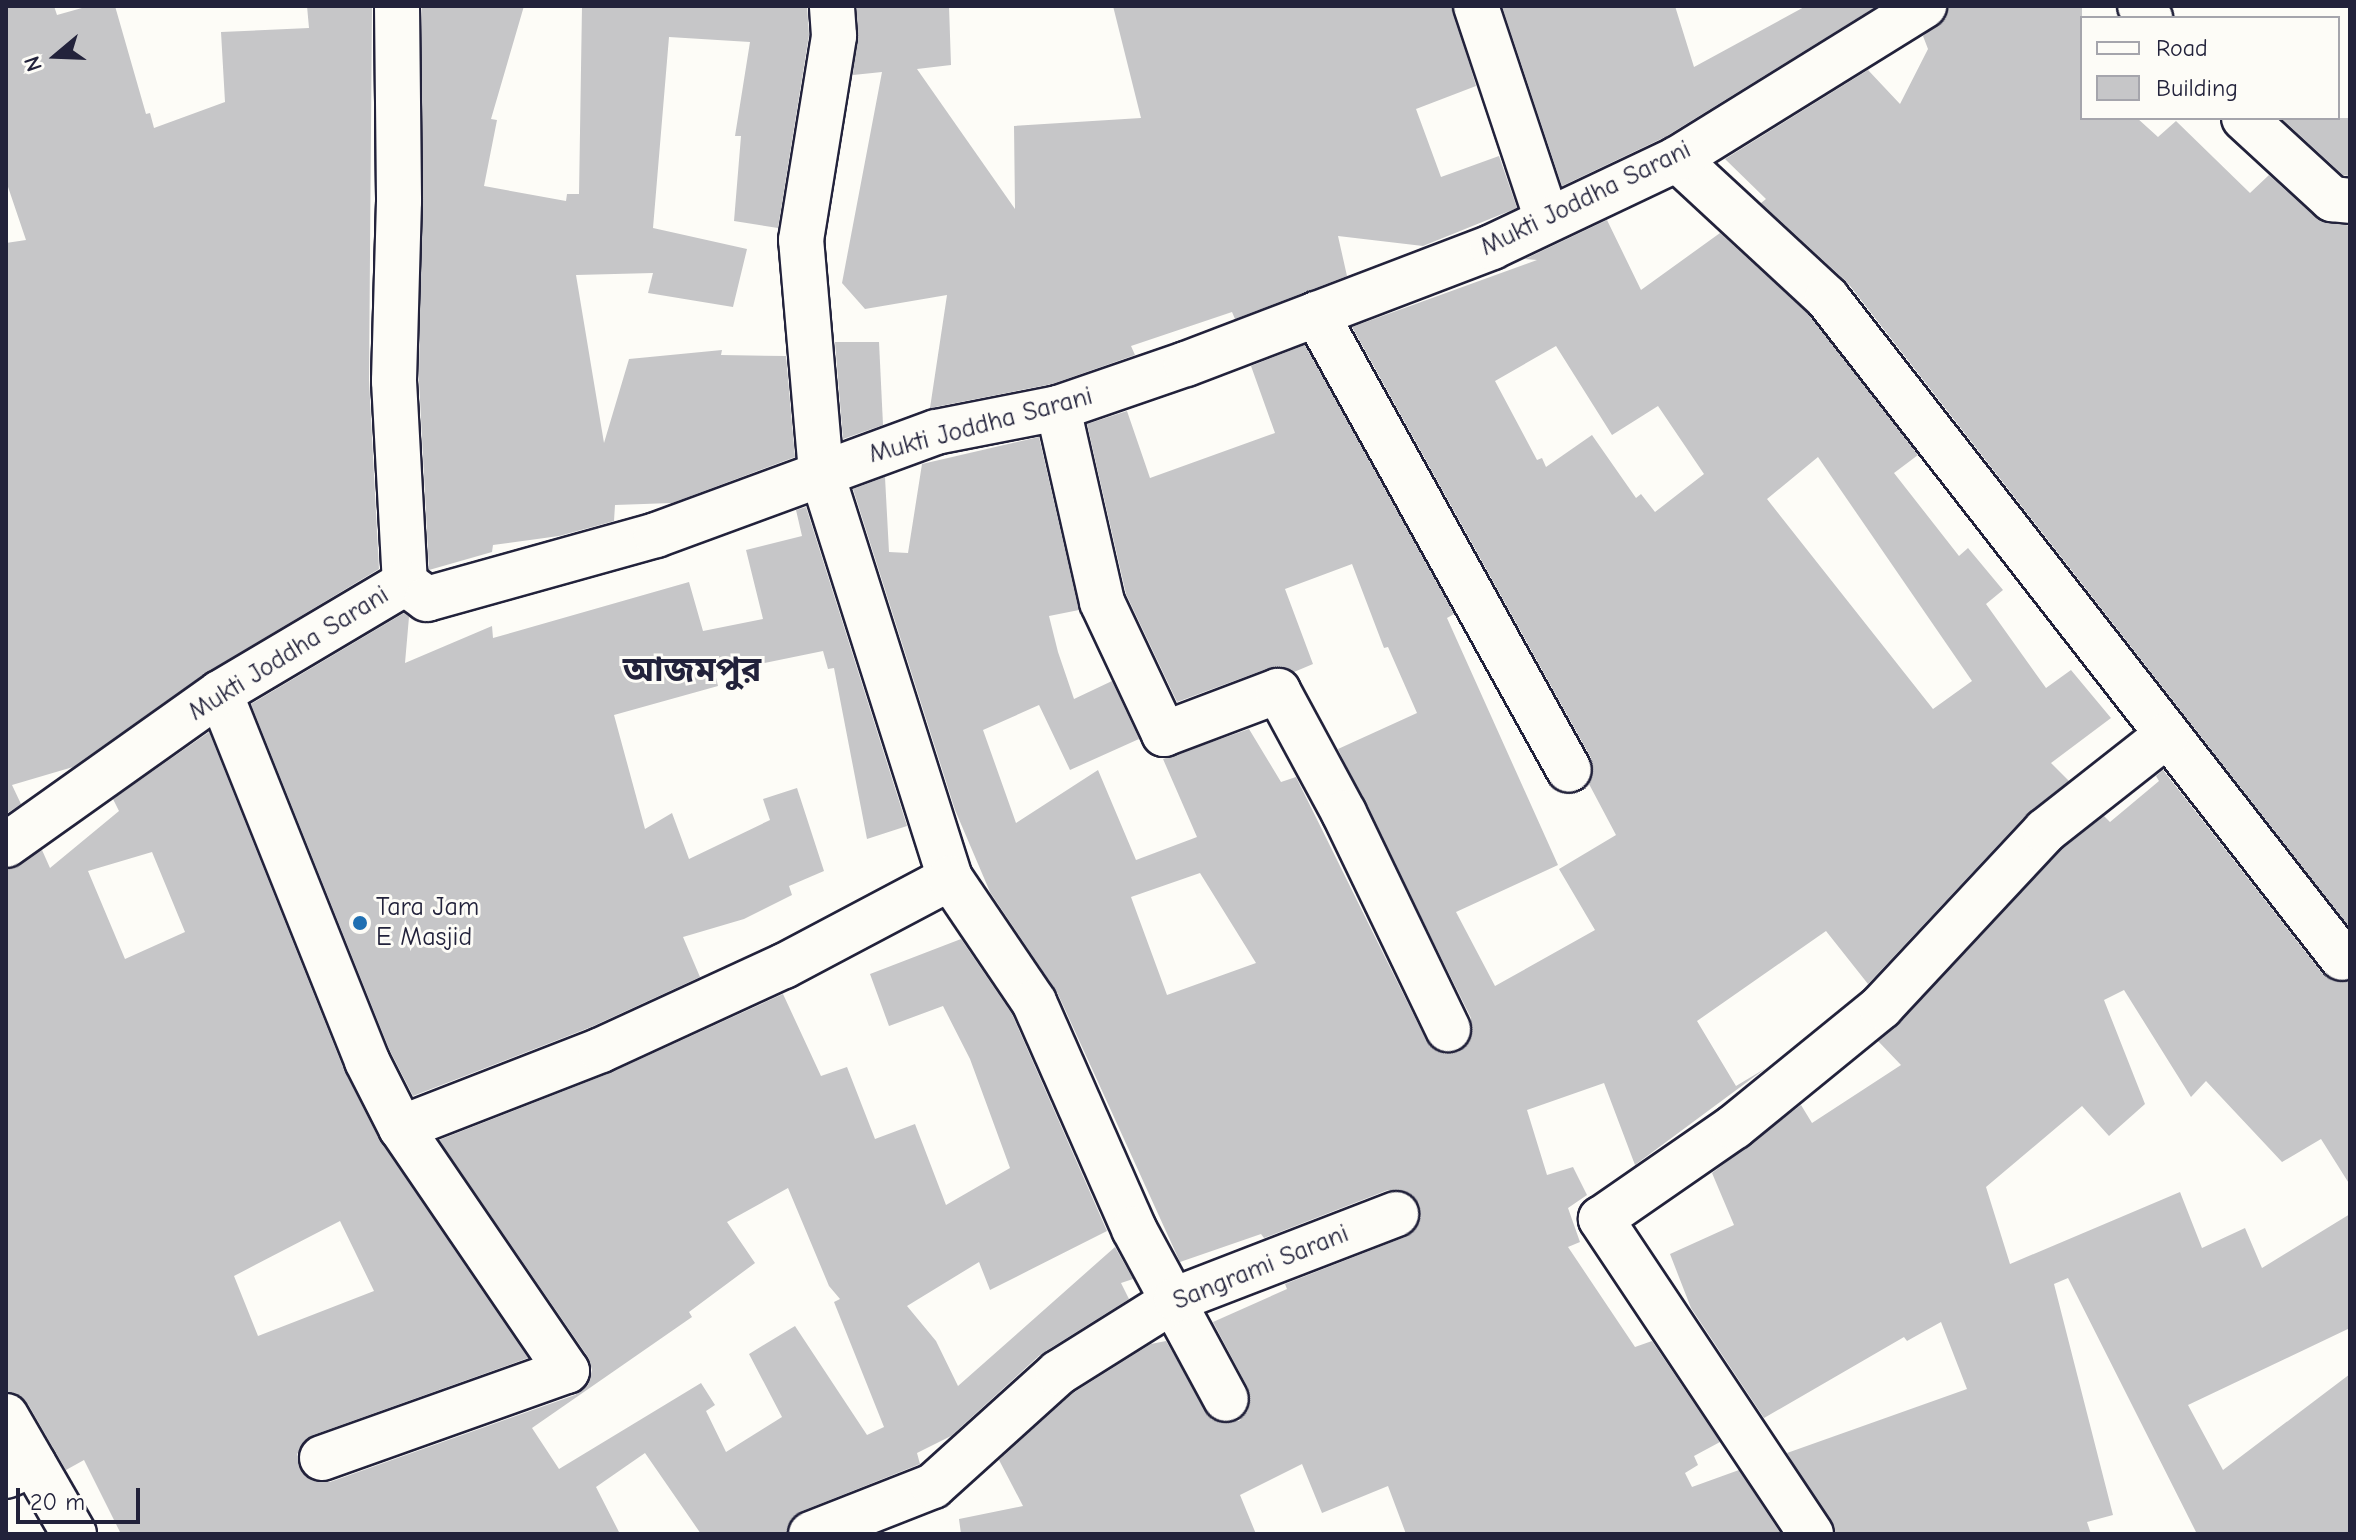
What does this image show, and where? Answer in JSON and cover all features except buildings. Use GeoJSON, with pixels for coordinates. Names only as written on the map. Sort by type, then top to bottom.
{"type":"FeatureCollection","features":[{"type":"Feature","properties":{"kind":"street"},"geometry":{"type":"LineString","coordinates":[[397,6],[394,381],[405,583]]}},
{"type":"Feature","properties":{"kind":"street"},"geometry":{"type":"LineString","coordinates":[[832,6],[834,36],[801,240],[821,472],[950,878],[1034,1002],[1134,1229],[1176,1299],[1226,1399]]}},
{"type":"Feature","properties":{"kind":"street"},"geometry":{"type":"LineString","coordinates":[[1476,6],[1547,220]]}},
{"type":"Feature","properties":{"kind":"street","name":"Mukti Joddha Sarani"},"geometry":{"type":"LineString","coordinates":[[6,845],[220,693],[405,583],[427,599],[656,535],[936,432],[1058,408],[1316,314],[1547,220],[1677,159],[1924,6]]}},
{"type":"Feature","properties":{"kind":"street"},"geometry":{"type":"LineString","coordinates":[[2246,120],[2332,199],[2350,201]]}},
{"type":"Feature","properties":{"kind":"street"},"geometry":{"type":"LineString","coordinates":[[1677,159],[1827,298],[2342,958]]}},
{"type":"Feature","properties":{"kind":"street"},"geometry":{"type":"LineString","coordinates":[[1316,314],[1569,770]]}},
{"type":"Feature","properties":{"kind":"street"},"geometry":{"type":"LineString","coordinates":[[1058,408],[1102,602],[1164,734],[1278,691],[1344,813],[1448,1029]]}},
{"type":"Feature","properties":{"kind":"street"},"geometry":{"type":"LineString","coordinates":[[220,693],[367,1061],[401,1128],[567,1371],[322,1458]]}},
{"type":"Feature","properties":{"kind":"street"},"geometry":{"type":"LineString","coordinates":[[1811,1534],[1601,1219],[1734,1127],[1881,1007],[2045,831],[2167,735]]}},
{"type":"Feature","properties":{"kind":"street"},"geometry":{"type":"LineString","coordinates":[[401,1128],[601,1050],[784,966],[950,878]]}},
{"type":"Feature","properties":{"kind":"street","name":"Sangrami Sarani"},"geometry":{"type":"LineString","coordinates":[[811,1534],[933,1486],[1058,1373],[1176,1299],[1396,1214]]}},
{"type":"Feature","properties":{"kind":"street"},"geometry":{"type":"LineString","coordinates":[[6,1416],[19,1470],[74,1534]]}},
{"type":"Feature","properties":{"kind":"place","name":"Tara Jam E Masjid"},"geometry":{"type":"Point","coordinates":[360,923]}},
{"type":"Feature","properties":{"kind":"district","name":"আজমপুর"},"geometry":{"type":"Point","coordinates":[692,671]}}]}
